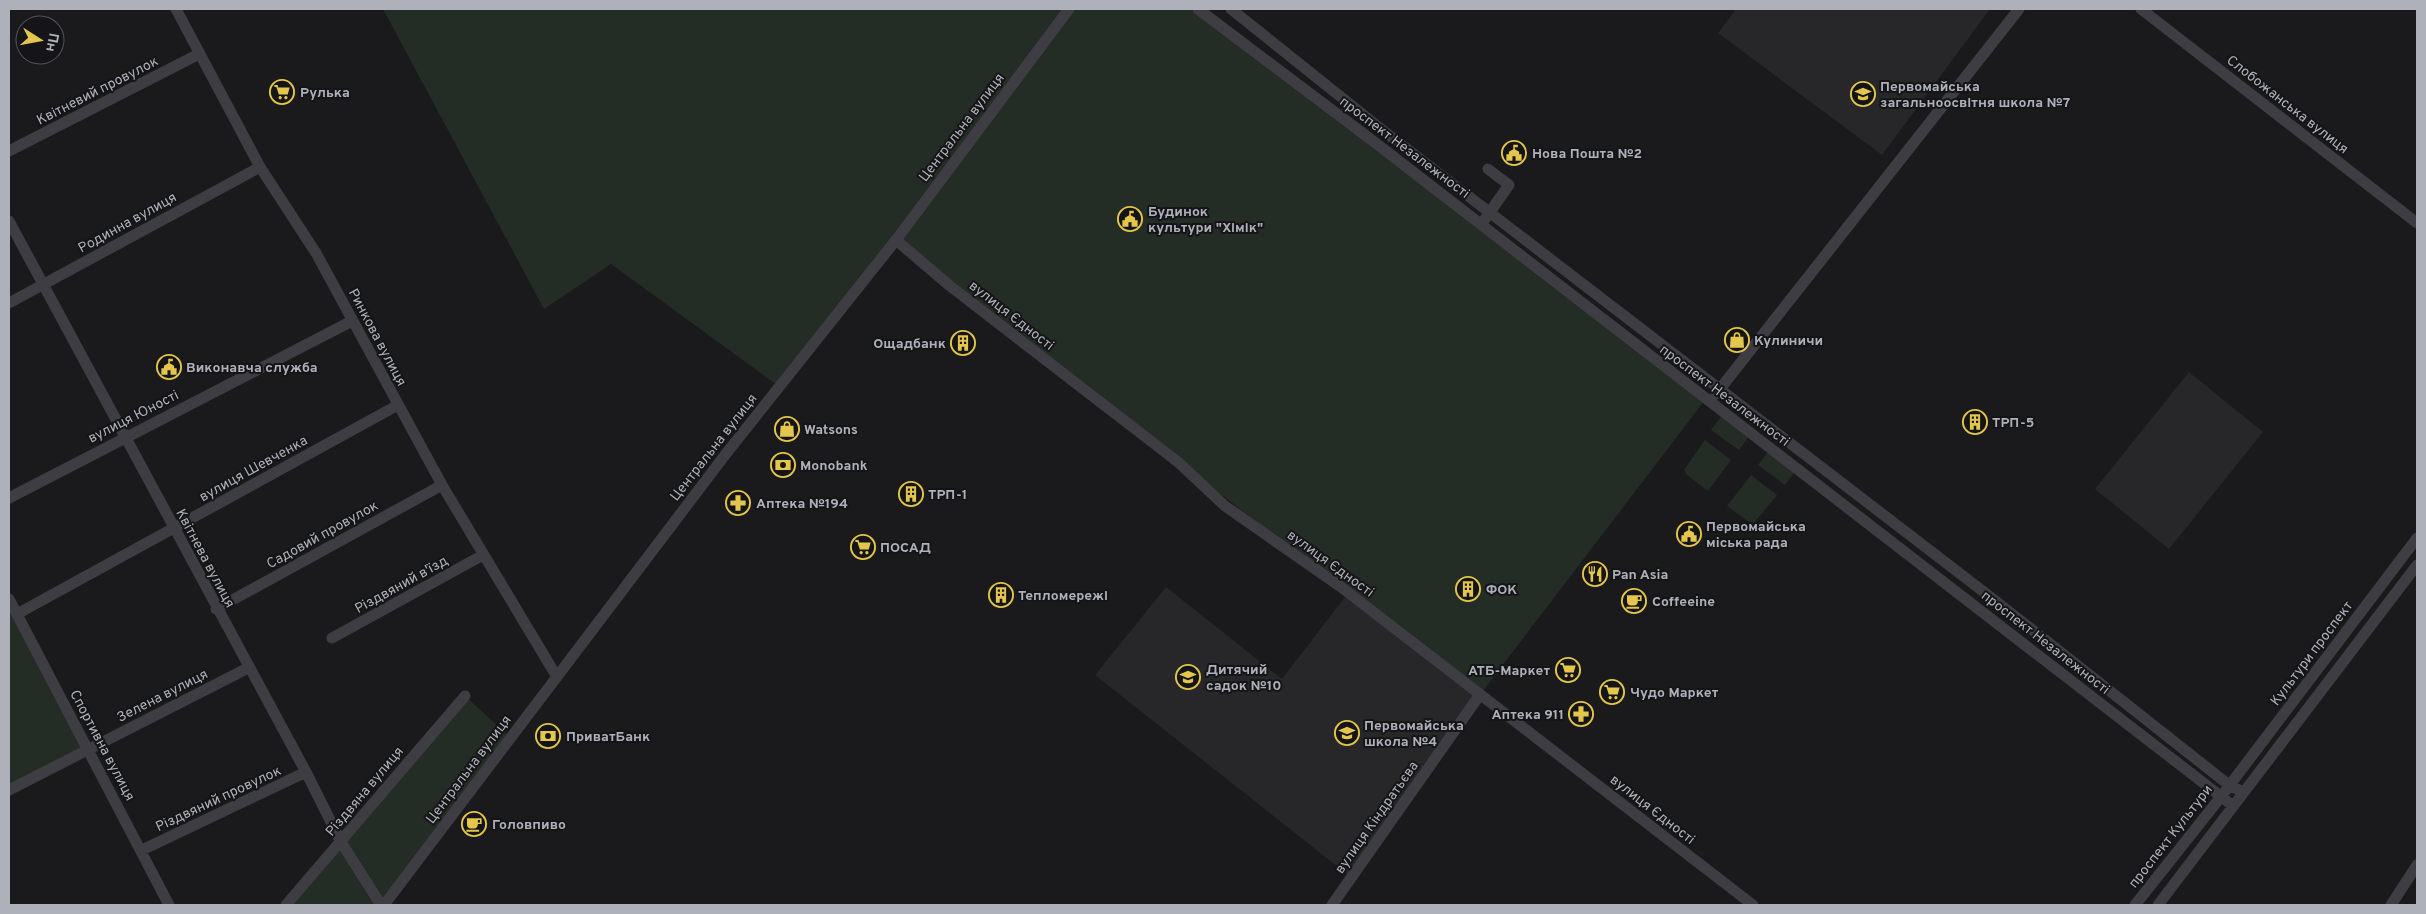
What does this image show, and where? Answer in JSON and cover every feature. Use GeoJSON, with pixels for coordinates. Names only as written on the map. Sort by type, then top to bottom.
{"type":"FeatureCollection","features":[{"type":"Feature","properties":{"kind":"street","name":"Ринкова вулиця"},"geometry":{"type":"LineString","coordinates":[[176,9],[260,167],[316,253],[442,485],[557,677]]}},
{"type":"Feature","properties":{"kind":"street","name":"Центральна вулиця"},"geometry":{"type":"LineString","coordinates":[[383,905],[731,447],[896,240],[1069,9]]}},
{"type":"Feature","properties":{"kind":"street","name":"проспект Незалежності"},"geometry":{"type":"LineString","coordinates":[[1198,9],[1481,224],[1707,401],[2055,667],[2220,798],[2232,805]]}},
{"type":"Feature","properties":{"kind":"street","name":"проспект Незалежності"},"geometry":{"type":"LineString","coordinates":[[1231,9],[1381,129],[1997,602],[2063,656],[2229,785],[2243,792]]}},
{"type":"Feature","properties":{"kind":"street"},"geometry":{"type":"LineString","coordinates":[[1707,401],[1719,390],[2019,9]]}},
{"type":"Feature","properties":{"kind":"street","name":"Слобожанська вулиця"},"geometry":{"type":"LineString","coordinates":[[2141,9],[2417,223]]}},
{"type":"Feature","properties":{"kind":"street","name":"Квітневий провулок"},"geometry":{"type":"LineString","coordinates":[[9,152],[199,54]]}},
{"type":"Feature","properties":{"kind":"street","name":"Родинна вулиця"},"geometry":{"type":"LineString","coordinates":[[9,303],[260,167]]}},
{"type":"Feature","properties":{"kind":"street"},"geometry":{"type":"LineString","coordinates":[[1481,224],[1509,185],[1488,169]]}},
{"type":"Feature","properties":{"kind":"street","name":"Квітнева вулиця"},"geometry":{"type":"LineString","coordinates":[[9,221],[216,609],[306,772],[341,842],[383,905]]}},
{"type":"Feature","properties":{"kind":"street","name":"вулиця Єдності"},"geometry":{"type":"LineString","coordinates":[[896,240],[950,286],[1178,462],[1224,506],[1340,587],[1479,696],[1753,905]]}},
{"type":"Feature","properties":{"kind":"street","name":"вулиця Юності"},"geometry":{"type":"LineString","coordinates":[[9,498],[352,320]]}},
{"type":"Feature","properties":{"kind":"street","name":"вулиця Шевченка"},"geometry":{"type":"LineString","coordinates":[[17,614],[398,405]]}},
{"type":"Feature","properties":{"kind":"street","name":"Садовий провулок"},"geometry":{"type":"LineString","coordinates":[[216,609],[442,485]]}},
{"type":"Feature","properties":{"kind":"street","name":"Культури проспект"},"geometry":{"type":"LineString","coordinates":[[2229,785],[2256,748],[2415,547]]}},
{"type":"Feature","properties":{"kind":"street","name":"Різдвяний в'їзд"},"geometry":{"type":"LineString","coordinates":[[332,638],[483,555]]}},
{"type":"Feature","properties":{"kind":"street"},"geometry":{"type":"LineString","coordinates":[[2158,905],[2214,834],[2232,805],[2417,565]]}},
{"type":"Feature","properties":{"kind":"street","name":"Спортивна вулиця"},"geometry":{"type":"LineString","coordinates":[[9,599],[170,905]]}},
{"type":"Feature","properties":{"kind":"street"},"geometry":{"type":"LineString","coordinates":[[2055,667],[2063,656]]}},
{"type":"Feature","properties":{"kind":"street","name":"Зелена вулиця"},"geometry":{"type":"LineString","coordinates":[[9,790],[248,668]]}},
{"type":"Feature","properties":{"kind":"street","name":"Різдвяна вулиця"},"geometry":{"type":"LineString","coordinates":[[286,905],[465,696]]}},
{"type":"Feature","properties":{"kind":"street","name":"вулиця Кіндратьєва"},"geometry":{"type":"LineString","coordinates":[[1332,905],[1479,696]]}},
{"type":"Feature","properties":{"kind":"street"},"geometry":{"type":"LineString","coordinates":[[2256,748],[2269,759]]}},
{"type":"Feature","properties":{"kind":"street","name":"Різдвяний провулок"},"geometry":{"type":"LineString","coordinates":[[142,850],[306,772]]}},
{"type":"Feature","properties":{"kind":"street","name":"проспект Культури"},"geometry":{"type":"LineString","coordinates":[[2135,905],[2229,785]]}},
{"type":"Feature","properties":{"kind":"street"},"geometry":{"type":"LineString","coordinates":[[2391,905],[2417,865]]}},
{"type":"Feature","properties":{"kind":"shaded area"},"geometry":{"type":"Polygon","coordinates":[[[383,9],[1197,9],[1705,400],[1479,696],[896,240],[777,385],[611,264],[544,309],[383,9]]]}},
{"type":"Feature","properties":{"kind":"shaded area","name":"Первомайська загальноосвітня школа №7"},"geometry":{"type":"Polygon","coordinates":[[[1736,9],[1990,9],[1882,155],[1718,33],[1736,9]]]}},
{"type":"Feature","properties":{"kind":"shaded area"},"geometry":{"type":"Polygon","coordinates":[[[2189,372],[2263,432],[2169,549],[2095,489],[2189,372]]]}},
{"type":"Feature","properties":{"kind":"shaded area"},"geometry":{"type":"Polygon","coordinates":[[[1723,414],[1751,434],[1739,450],[1711,430],[1723,414]]]}},
{"type":"Feature","properties":{"kind":"shaded area"},"geometry":{"type":"Polygon","coordinates":[[[1705,440],[1731,460],[1708,491],[1687,475],[1684,470],[1705,440]]]}},
{"type":"Feature","properties":{"kind":"shaded area"},"geometry":{"type":"Polygon","coordinates":[[[1770,449],[1797,469],[1785,485],[1758,465],[1770,449]]]}},
{"type":"Feature","properties":{"kind":"shaded area"},"geometry":{"type":"Polygon","coordinates":[[[1751,475],[1777,495],[1754,523],[1749,522],[1727,506],[1751,475]]]}},
{"type":"Feature","properties":{"kind":"shaded area","name":"Первомайська школа №4"},"geometry":{"type":"Polygon","coordinates":[[[1166,587],[1282,679],[1348,593],[1479,696],[1352,878],[1095,675],[1166,587]]]}},
{"type":"Feature","properties":{"kind":"shaded area"},"geometry":{"type":"Polygon","coordinates":[[[9,599],[88,750],[9,790],[9,599]]]}},
{"type":"Feature","properties":{"kind":"shaded area"},"geometry":{"type":"Polygon","coordinates":[[[465,696],[511,738],[384,905],[287,905],[465,696]]]}},
{"type":"Feature","properties":{"kind":"place","name":"Рулька"},"geometry":{"type":"Point","coordinates":[282,92]}},
{"type":"Feature","properties":{"kind":"place","name":"Первомайська загальноосвітня школа №7"},"geometry":{"type":"Point","coordinates":[1863,94]}},
{"type":"Feature","properties":{"kind":"place","name":"Нова Пошта №2"},"geometry":{"type":"Point","coordinates":[1514,153]}},
{"type":"Feature","properties":{"kind":"place","name":"Будинок культури \"Хімік\""},"geometry":{"type":"Point","coordinates":[1130,219]}},
{"type":"Feature","properties":{"kind":"place","name":"Кулиничи"},"geometry":{"type":"Point","coordinates":[1737,340]}},
{"type":"Feature","properties":{"kind":"place","name":"Ощадбанк"},"geometry":{"type":"Point","coordinates":[963,343]}},
{"type":"Feature","properties":{"kind":"place","name":"Виконавча служба"},"geometry":{"type":"Point","coordinates":[169,367]}},
{"type":"Feature","properties":{"kind":"place","name":"ТРП-5"},"geometry":{"type":"Point","coordinates":[1975,422]}},
{"type":"Feature","properties":{"kind":"place","name":"Watsons"},"geometry":{"type":"Point","coordinates":[787,429]}},
{"type":"Feature","properties":{"kind":"place","name":"Monobank"},"geometry":{"type":"Point","coordinates":[783,465]}},
{"type":"Feature","properties":{"kind":"place","name":"ТРП-1"},"geometry":{"type":"Point","coordinates":[911,494]}},
{"type":"Feature","properties":{"kind":"place","name":"Аптека №194"},"geometry":{"type":"Point","coordinates":[738,503]}},
{"type":"Feature","properties":{"kind":"place","name":"Первомайська мiська рада"},"geometry":{"type":"Point","coordinates":[1689,534]}},
{"type":"Feature","properties":{"kind":"place","name":"ПОСАД"},"geometry":{"type":"Point","coordinates":[863,547]}},
{"type":"Feature","properties":{"kind":"place","name":"Pan Asia"},"geometry":{"type":"Point","coordinates":[1595,574]}},
{"type":"Feature","properties":{"kind":"place","name":"ФОК"},"geometry":{"type":"Point","coordinates":[1468,589]}},
{"type":"Feature","properties":{"kind":"place","name":"Тепломережі"},"geometry":{"type":"Point","coordinates":[1001,595]}},
{"type":"Feature","properties":{"kind":"place","name":"Coffeeine"},"geometry":{"type":"Point","coordinates":[1634,601]}},
{"type":"Feature","properties":{"kind":"place","name":"АТБ-Маркет"},"geometry":{"type":"Point","coordinates":[1568,670]}},
{"type":"Feature","properties":{"kind":"place","name":"Дитячий садок №10"},"geometry":{"type":"Point","coordinates":[1188,677]}},
{"type":"Feature","properties":{"kind":"place","name":"Чудо Маркет"},"geometry":{"type":"Point","coordinates":[1612,692]}},
{"type":"Feature","properties":{"kind":"place","name":"Аптека 911"},"geometry":{"type":"Point","coordinates":[1581,714]}},
{"type":"Feature","properties":{"kind":"place","name":"Первомайська школа №4"},"geometry":{"type":"Point","coordinates":[1347,733]}},
{"type":"Feature","properties":{"kind":"place","name":"ПриватБанк"},"geometry":{"type":"Point","coordinates":[548,736]}},
{"type":"Feature","properties":{"kind":"place","name":"Головпиво"},"geometry":{"type":"Point","coordinates":[474,824]}}]}
